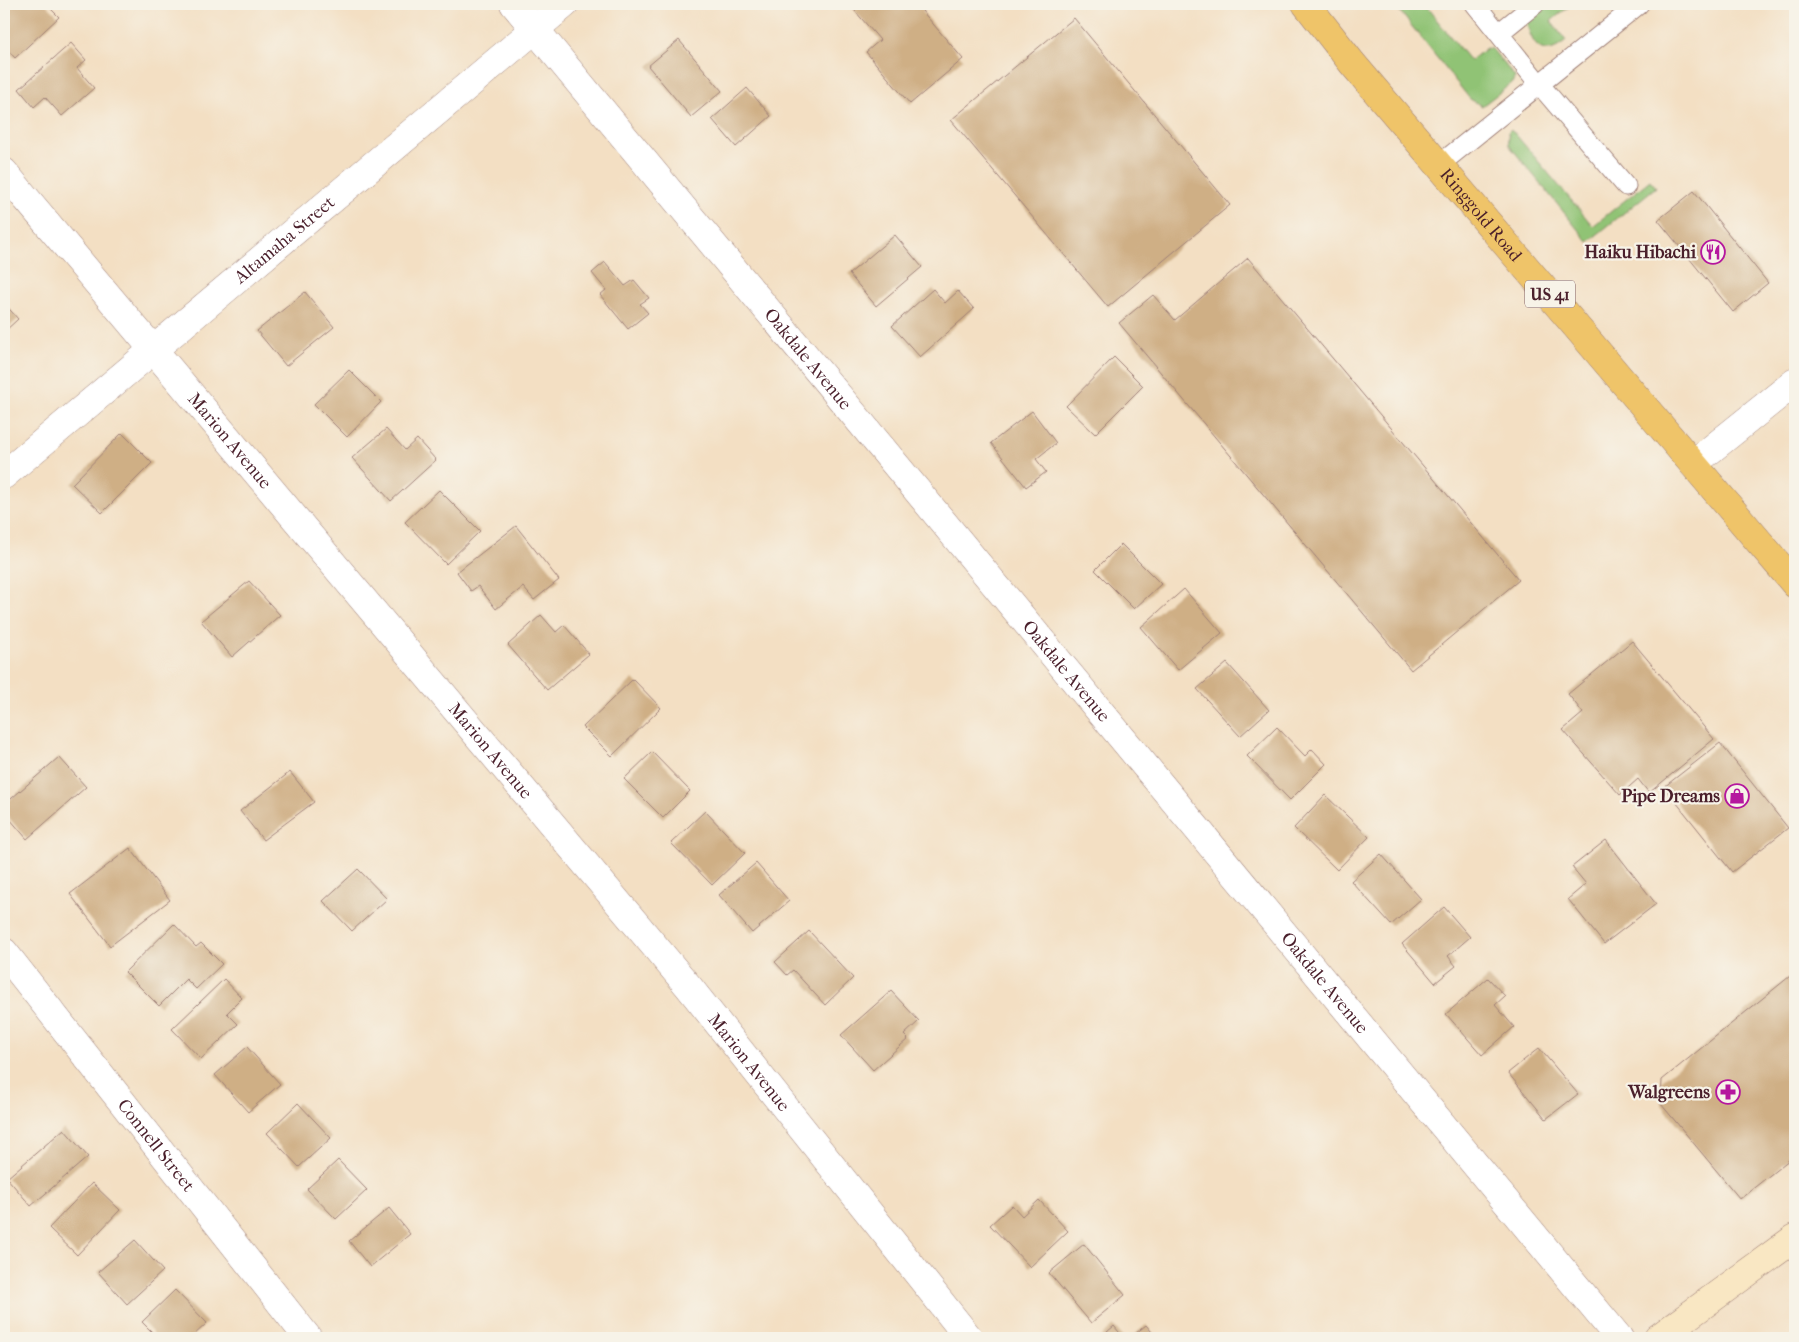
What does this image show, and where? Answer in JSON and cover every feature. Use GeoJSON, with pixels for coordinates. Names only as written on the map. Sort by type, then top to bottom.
{"type":"FeatureCollection","features":[{"type":"Feature","properties":{"kind":"main road","name":"Ringgold Road"},"geometry":{"type":"LineString","coordinates":[[1306,4],[1352,63],[1795,584]]}},
{"type":"Feature","properties":{"kind":"street","name":"Oakdale Avenue"},"geometry":{"type":"LineString","coordinates":[[514,4],[1619,1338]]}},
{"type":"Feature","properties":{"kind":"street","name":"Altamaha Street"},"geometry":{"type":"LineString","coordinates":[[4,475],[565,4]]}},
{"type":"Feature","properties":{"kind":"street","name":"Marion Avenue"},"geometry":{"type":"LineString","coordinates":[[4,172],[689,987],[969,1338]]}},
{"type":"Feature","properties":{"kind":"street"},"geometry":{"type":"LineString","coordinates":[[1693,464],[1792,391]]}},
{"type":"Feature","properties":{"kind":"street","name":"Connell Street"},"geometry":{"type":"LineString","coordinates":[[4,952],[308,1338]]}},
{"type":"Feature","properties":{"kind":"street"},"geometry":{"type":"LineString","coordinates":[[1658,1338],[1795,1238]]}},
{"type":"Feature","properties":{"kind":"lane"},"geometry":{"type":"LineString","coordinates":[[1475,4],[1540,85],[1626,186]]}},
{"type":"Feature","properties":{"kind":"lane"},"geometry":{"type":"LineString","coordinates":[[1499,33],[1535,4]]}},
{"type":"Feature","properties":{"kind":"lane"},"geometry":{"type":"LineString","coordinates":[[1439,165],[1640,4]]}},
{"type":"Feature","properties":{"kind":"green space"},"geometry":{"type":"Polygon","coordinates":[[[1394,4],[1424,4],[1470,61],[1486,48],[1492,49],[1515,77],[1512,83],[1482,106],[1470,99],[1394,4]]]}},
{"type":"Feature","properties":{"kind":"green space"},"geometry":{"type":"Polygon","coordinates":[[[1548,4],[1572,4],[1551,21],[1566,41],[1551,50],[1545,50],[1540,48],[1532,39],[1527,23],[1548,4]]]}},
{"type":"Feature","properties":{"kind":"green space"},"geometry":{"type":"Polygon","coordinates":[[[1511,129],[1593,226],[1650,180],[1656,187],[1588,242],[1509,145],[1508,132],[1511,129]]]}},
{"type":"Feature","properties":{"kind":"building"},"geometry":{"type":"Polygon","coordinates":[[[12,4],[46,4],[59,17],[15,58],[4,46],[4,12],[12,4]]]}},
{"type":"Feature","properties":{"kind":"building"},"geometry":{"type":"Polygon","coordinates":[[[849,4],[931,4],[922,11],[963,59],[910,104],[866,52],[880,40],[849,4]]]}},
{"type":"Feature","properties":{"kind":"building"},"geometry":{"type":"Polygon","coordinates":[[[1074,18],[1230,205],[1108,307],[951,120],[1074,18]]]}},
{"type":"Feature","properties":{"kind":"building"},"geometry":{"type":"Polygon","coordinates":[[[679,40],[722,91],[691,117],[648,66],[679,40]]]}},
{"type":"Feature","properties":{"kind":"building"},"geometry":{"type":"Polygon","coordinates":[[[71,43],[86,60],[77,68],[94,88],[62,116],[45,97],[34,107],[19,89],[71,43]]]}},
{"type":"Feature","properties":{"kind":"building"},"geometry":{"type":"Polygon","coordinates":[[[747,88],[771,116],[736,147],[712,119],[747,88]]]}},
{"type":"Feature","properties":{"kind":"building","name":"Haiku Hibachi"},"geometry":{"type":"Polygon","coordinates":[[[1694,191],[1768,283],[1733,312],[1658,220],[1694,191]]]}},
{"type":"Feature","properties":{"kind":"building"},"geometry":{"type":"Polygon","coordinates":[[[895,235],[922,267],[876,306],[849,274],[895,235]]]}},
{"type":"Feature","properties":{"kind":"building"},"geometry":{"type":"Polygon","coordinates":[[[1248,258],[1519,580],[1411,670],[1119,323],[1153,295],[1175,320],[1248,258]]]}},
{"type":"Feature","properties":{"kind":"building"},"geometry":{"type":"Polygon","coordinates":[[[605,262],[625,286],[634,280],[649,298],[640,304],[648,313],[628,329],[600,295],[606,290],[592,273],[605,262]]]}},
{"type":"Feature","properties":{"kind":"building"},"geometry":{"type":"Polygon","coordinates":[[[933,289],[945,303],[958,291],[974,309],[920,357],[892,326],[933,289]]]}},
{"type":"Feature","properties":{"kind":"building"},"geometry":{"type":"Polygon","coordinates":[[[305,292],[334,327],[286,366],[257,331],[305,292]]]}},
{"type":"Feature","properties":{"kind":"building"},"geometry":{"type":"Polygon","coordinates":[[[4,303],[18,319],[4,332],[4,303]]]}},
{"type":"Feature","properties":{"kind":"building"},"geometry":{"type":"Polygon","coordinates":[[[1114,357],[1143,386],[1095,434],[1066,406],[1114,357]]]}},
{"type":"Feature","properties":{"kind":"building"},"geometry":{"type":"Polygon","coordinates":[[[349,370],[381,402],[347,437],[314,404],[349,370]]]}},
{"type":"Feature","properties":{"kind":"building"},"geometry":{"type":"Polygon","coordinates":[[[1032,411],[1056,443],[1036,459],[1046,472],[1026,487],[991,443],[1032,411]]]}},
{"type":"Feature","properties":{"kind":"building"},"geometry":{"type":"Polygon","coordinates":[[[386,429],[405,450],[417,439],[436,460],[391,501],[352,458],[386,429]]]}},
{"type":"Feature","properties":{"kind":"building"},"geometry":{"type":"Polygon","coordinates":[[[122,433],[152,463],[102,513],[72,484],[122,433]]]}},
{"type":"Feature","properties":{"kind":"building"},"geometry":{"type":"Polygon","coordinates":[[[439,490],[480,531],[446,564],[405,522],[439,490]]]}},
{"type":"Feature","properties":{"kind":"building"},"geometry":{"type":"Polygon","coordinates":[[[516,526],[559,580],[534,600],[523,587],[496,609],[478,586],[471,591],[457,572],[516,526]]]}},
{"type":"Feature","properties":{"kind":"building"},"geometry":{"type":"Polygon","coordinates":[[[1121,544],[1161,584],[1134,609],[1095,570],[1121,544]]]}},
{"type":"Feature","properties":{"kind":"building"},"geometry":{"type":"Polygon","coordinates":[[[249,581],[280,615],[232,657],[201,621],[249,581]]]}},
{"type":"Feature","properties":{"kind":"building"},"geometry":{"type":"Polygon","coordinates":[[[1184,589],[1222,633],[1178,670],[1141,627],[1184,589]]]}},
{"type":"Feature","properties":{"kind":"building"},"geometry":{"type":"Polygon","coordinates":[[[541,615],[556,632],[564,625],[589,654],[547,690],[508,645],[541,615]]]}},
{"type":"Feature","properties":{"kind":"building"},"geometry":{"type":"Polygon","coordinates":[[[1632,641],[1714,739],[1649,793],[1638,779],[1620,795],[1563,730],[1583,713],[1568,694],[1632,641]]]}},
{"type":"Feature","properties":{"kind":"building"},"geometry":{"type":"Polygon","coordinates":[[[1227,663],[1269,710],[1240,736],[1197,689],[1227,663]]]}},
{"type":"Feature","properties":{"kind":"building"},"geometry":{"type":"Polygon","coordinates":[[[633,679],[661,708],[612,756],[583,727],[633,679]]]}},
{"type":"Feature","properties":{"kind":"building"},"geometry":{"type":"Polygon","coordinates":[[[1277,727],[1305,756],[1312,749],[1326,764],[1290,800],[1247,756],[1277,727]]]}},
{"type":"Feature","properties":{"kind":"building"},"geometry":{"type":"Polygon","coordinates":[[[1720,743],[1788,828],[1732,872],[1664,787],[1720,743]]]}},
{"type":"Feature","properties":{"kind":"building"},"geometry":{"type":"Polygon","coordinates":[[[652,752],[690,791],[663,818],[624,779],[652,752]]]}},
{"type":"Feature","properties":{"kind":"building"},"geometry":{"type":"Polygon","coordinates":[[[59,757],[86,787],[27,839],[4,812],[4,805],[59,757]]]}},
{"type":"Feature","properties":{"kind":"building"},"geometry":{"type":"Polygon","coordinates":[[[290,772],[314,802],[263,840],[240,811],[290,772]]]}},
{"type":"Feature","properties":{"kind":"building"},"geometry":{"type":"Polygon","coordinates":[[[1325,795],[1369,837],[1337,870],[1294,828],[1325,795]]]}},
{"type":"Feature","properties":{"kind":"building"},"geometry":{"type":"Polygon","coordinates":[[[705,811],[745,853],[712,885],[671,843],[705,811]]]}},
{"type":"Feature","properties":{"kind":"building"},"geometry":{"type":"Polygon","coordinates":[[[1606,840],[1656,904],[1604,944],[1568,899],[1586,884],[1572,867],[1606,840]]]}},
{"type":"Feature","properties":{"kind":"building"},"geometry":{"type":"Polygon","coordinates":[[[130,848],[170,900],[110,946],[70,894],[130,848]]]}},
{"type":"Feature","properties":{"kind":"building"},"geometry":{"type":"Polygon","coordinates":[[[1381,854],[1421,899],[1391,925],[1351,881],[1381,854]]]}},
{"type":"Feature","properties":{"kind":"building"},"geometry":{"type":"Polygon","coordinates":[[[756,863],[789,901],[752,933],[719,895],[756,863]]]}},
{"type":"Feature","properties":{"kind":"building"},"geometry":{"type":"Polygon","coordinates":[[[358,869],[387,899],[352,931],[323,901],[358,869]]]}},
{"type":"Feature","properties":{"kind":"building"},"geometry":{"type":"Polygon","coordinates":[[[1444,907],[1470,937],[1448,956],[1456,966],[1435,983],[1402,944],[1444,907]]]}},
{"type":"Feature","properties":{"kind":"building"},"geometry":{"type":"Polygon","coordinates":[[[174,924],[196,947],[201,943],[222,964],[196,989],[186,979],[159,1006],[125,972],[174,924]]]}},
{"type":"Feature","properties":{"kind":"building"},"geometry":{"type":"Polygon","coordinates":[[[809,931],[853,978],[825,1005],[793,970],[787,975],[775,962],[809,931]]]}},
{"type":"Feature","properties":{"kind":"building","name":"Walgreens"},"geometry":{"type":"Polygon","coordinates":[[[1795,972],[1795,1155],[1740,1199],[1661,1104],[1662,1080],[1795,972]]]}},
{"type":"Feature","properties":{"kind":"building"},"geometry":{"type":"Polygon","coordinates":[[[1488,978],[1505,996],[1495,1005],[1514,1027],[1482,1055],[1446,1014],[1488,978]]]}},
{"type":"Feature","properties":{"kind":"building"},"geometry":{"type":"Polygon","coordinates":[[[224,979],[242,998],[227,1013],[238,1024],[201,1059],[172,1029],[224,979]]]}},
{"type":"Feature","properties":{"kind":"building"},"geometry":{"type":"Polygon","coordinates":[[[891,991],[919,1021],[904,1035],[908,1039],[873,1070],[841,1035],[891,991]]]}},
{"type":"Feature","properties":{"kind":"building"},"geometry":{"type":"Polygon","coordinates":[[[247,1047],[280,1084],[248,1112],[215,1075],[247,1047]]]}},
{"type":"Feature","properties":{"kind":"building"},"geometry":{"type":"Polygon","coordinates":[[[1539,1048],[1578,1094],[1546,1119],[1508,1073],[1539,1048]]]}},
{"type":"Feature","properties":{"kind":"building"},"geometry":{"type":"Polygon","coordinates":[[[298,1103],[331,1138],[299,1167],[267,1133],[298,1103]]]}},
{"type":"Feature","properties":{"kind":"building"},"geometry":{"type":"Polygon","coordinates":[[[64,1129],[88,1157],[31,1206],[7,1178],[64,1129]]]}},
{"type":"Feature","properties":{"kind":"building"},"geometry":{"type":"Polygon","coordinates":[[[338,1160],[367,1190],[336,1219],[307,1189],[338,1160]]]}},
{"type":"Feature","properties":{"kind":"building"},"geometry":{"type":"Polygon","coordinates":[[[92,1183],[120,1210],[77,1255],[49,1228],[92,1183]]]}},
{"type":"Feature","properties":{"kind":"building"},"geometry":{"type":"Polygon","coordinates":[[[1039,1200],[1068,1231],[1030,1267],[990,1225],[1012,1205],[1022,1216],[1039,1200]]]}},
{"type":"Feature","properties":{"kind":"building"},"geometry":{"type":"Polygon","coordinates":[[[389,1208],[410,1234],[370,1267],[349,1241],[389,1208]]]}},
{"type":"Feature","properties":{"kind":"building"},"geometry":{"type":"Polygon","coordinates":[[[135,1240],[163,1271],[127,1304],[98,1272],[135,1240]]]}},
{"type":"Feature","properties":{"kind":"building"},"geometry":{"type":"Polygon","coordinates":[[[1084,1244],[1125,1295],[1091,1323],[1049,1273],[1084,1244]]]}},
{"type":"Feature","properties":{"kind":"building"},"geometry":{"type":"Polygon","coordinates":[[[175,1290],[207,1323],[191,1338],[158,1338],[142,1322],[175,1290]]]}},
{"type":"Feature","properties":{"kind":"building"},"geometry":{"type":"Polygon","coordinates":[[[1146,1325],[1157,1338],[1130,1338],[1146,1325]]]}},
{"type":"Feature","properties":{"kind":"building"},"geometry":{"type":"Polygon","coordinates":[[[1114,1326],[1124,1338],[1100,1338],[1114,1326]]]}},
{"type":"Feature","properties":{"kind":"place","name":"Haiku Hibachi"},"geometry":{"type":"Point","coordinates":[1713,252]}},
{"type":"Feature","properties":{"kind":"place","name":"Pipe Dreams"},"geometry":{"type":"Point","coordinates":[1737,796]}},
{"type":"Feature","properties":{"kind":"place","name":"Walgreens"},"geometry":{"type":"Point","coordinates":[1728,1092]}}]}
